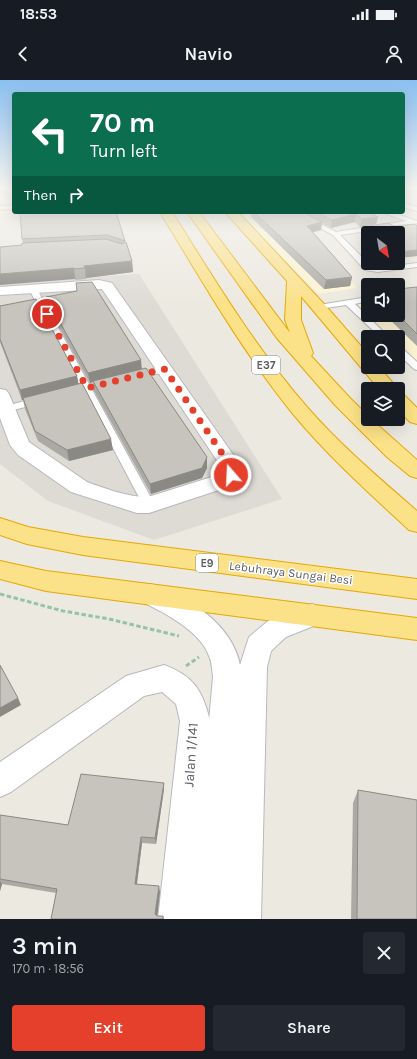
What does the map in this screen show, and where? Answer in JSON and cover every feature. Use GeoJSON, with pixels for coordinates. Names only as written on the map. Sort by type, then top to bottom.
{"type":"FeatureCollection","features":[{"type":"Feature","properties":{"kind":"highway","name":"E37"},"geometry":{"type":"LineString","coordinates":[[175,226],[233,321],[300,410],[340,454],[417,524]]}},
{"type":"Feature","properties":{"kind":"highway","name":"E37"},"geometry":{"type":"LineString","coordinates":[[203,226],[282,334],[309,365],[342,401],[394,452],[417,471]]}},
{"type":"Feature","properties":{"kind":"highway"},"geometry":{"type":"LineString","coordinates":[[245,226],[319,307],[361,357]]}},
{"type":"Feature","properties":{"kind":"highway"},"geometry":{"type":"LineString","coordinates":[[294,280],[293,320],[309,365]]}},
{"type":"Feature","properties":{"kind":"highway"},"geometry":{"type":"LineString","coordinates":[[376,374],[383,382]]}},
{"type":"Feature","properties":{"kind":"highway"},"geometry":{"type":"LineString","coordinates":[[405,407],[417,418]]}},
{"type":"Feature","properties":{"kind":"highway","name":"Lebuhraya Sungai Besi"},"geometry":{"type":"LineString","coordinates":[[0,526],[27,535],[83,546],[417,589]]}},
{"type":"Feature","properties":{"kind":"highway"},"geometry":{"type":"LineString","coordinates":[[0,570],[46,581],[417,629]]}},
{"type":"Feature","properties":{"kind":"street"},"geometry":{"type":"LineString","coordinates":[[0,291],[99,284],[107,286],[232,468],[231,475],[226,480],[149,505],[137,505],[89,491],[79,487],[20,445],[3,401]]}},
{"type":"Feature","properties":{"kind":"street"},"geometry":{"type":"LineString","coordinates":[[151,594],[195,620],[213,638],[223,656],[227,677],[209,919]]}},
{"type":"Feature","properties":{"kind":"street"},"geometry":{"type":"LineString","coordinates":[[243,919],[254,667],[257,652],[259,645],[277,629],[312,615]]}},
{"type":"Feature","properties":{"kind":"street"},"geometry":{"type":"LineString","coordinates":[[0,781],[136,685],[164,678]]}},
{"type":"Feature","properties":{"kind":"street","name":"Jalan 1/141"},"geometry":{"type":"LineString","coordinates":[[164,678],[180,687],[191,703],[195,721],[176,919]]}},
{"type":"Feature","properties":{"kind":"lane"},"geometry":{"type":"LineString","coordinates":[[320,226],[335,234],[368,268],[378,270],[417,265]]}},
{"type":"Feature","properties":{"kind":"lane"},"geometry":{"type":"LineString","coordinates":[[335,234],[388,226]]}},
{"type":"Feature","properties":{"kind":"lane"},"geometry":{"type":"LineString","coordinates":[[33,289],[149,505]]}},
{"type":"Feature","properties":{"kind":"lane"},"geometry":{"type":"LineString","coordinates":[[319,307],[361,300]]}},
{"type":"Feature","properties":{"kind":"lane"},"geometry":{"type":"LineString","coordinates":[[348,302],[378,330]]}},
{"type":"Feature","properties":{"kind":"lane"},"geometry":{"type":"LineString","coordinates":[[405,356],[417,367]]}},
{"type":"Feature","properties":{"kind":"lane"},"geometry":{"type":"LineString","coordinates":[[122,380],[165,369]]}},
{"type":"Feature","properties":{"kind":"lane"},"geometry":{"type":"LineString","coordinates":[[3,401],[50,398]]}},
{"type":"Feature","properties":{"kind":"path"},"geometry":{"type":"LineString","coordinates":[[0,594],[63,611],[109,619],[167,632],[185,638]]}},
{"type":"Feature","properties":{"kind":"path"},"geometry":{"type":"LineString","coordinates":[[164,678],[175,661],[184,667],[201,656],[198,650]]}},
{"type":"Feature","properties":{"kind":"shaded area"},"geometry":{"type":"Polygon","coordinates":[[[252,226],[293,226],[328,252],[357,288],[318,294],[252,226]]]}},
{"type":"Feature","properties":{"kind":"shaded area"},"geometry":{"type":"Polygon","coordinates":[[[139,274],[282,499],[154,540],[48,501],[0,464],[0,282],[139,274]]]}},
{"type":"Feature","properties":{"kind":"shaded area"},"geometry":{"type":"Polygon","coordinates":[[[417,293],[417,364],[405,352],[405,330],[382,330],[373,322],[405,322],[405,307],[417,293]]]}},
{"type":"Feature","properties":{"kind":"shaded area"},"geometry":{"type":"Polygon","coordinates":[[[361,302],[361,311],[353,303],[361,302]]]}},
{"type":"Feature","properties":{"kind":"building"},"geometry":{"type":"Polygon","coordinates":[[[21,226],[120,226],[125,241],[107,235],[22,239],[21,226]]]}},
{"type":"Feature","properties":{"kind":"building"},"geometry":{"type":"Polygon","coordinates":[[[269,226],[307,226],[352,277],[326,280],[269,226]]]}},
{"type":"Feature","properties":{"kind":"building"},"geometry":{"type":"Polygon","coordinates":[[[405,226],[417,226],[417,250],[405,251],[405,226]]]}},
{"type":"Feature","properties":{"kind":"building"},"geometry":{"type":"Polygon","coordinates":[[[106,239],[122,244],[126,242],[132,261],[84,266],[85,268],[0,274],[0,247],[22,245],[22,243],[106,239]]]}},
{"type":"Feature","properties":{"kind":"building"},"geometry":{"type":"Polygon","coordinates":[[[92,282],[141,360],[88,373],[46,297],[77,291],[76,283],[92,282]]]}},
{"type":"Feature","properties":{"kind":"building"},"geometry":{"type":"Polygon","coordinates":[[[417,287],[417,334],[405,322],[405,288],[417,287]]]}},
{"type":"Feature","properties":{"kind":"building"},"geometry":{"type":"Polygon","coordinates":[[[36,299],[77,376],[20,390],[0,339],[0,306],[36,299]]]}},
{"type":"Feature","properties":{"kind":"building"},"geometry":{"type":"Polygon","coordinates":[[[146,368],[207,457],[202,468],[150,484],[93,381],[146,368]]]}},
{"type":"Feature","properties":{"kind":"building"},"geometry":{"type":"Polygon","coordinates":[[[82,383],[111,439],[67,450],[35,431],[23,398],[82,383]]]}},
{"type":"Feature","properties":{"kind":"building"},"geometry":{"type":"Polygon","coordinates":[[[0,665],[18,698],[0,708],[0,665]]]}},
{"type":"Feature","properties":{"kind":"building"},"geometry":{"type":"Polygon","coordinates":[[[81,774],[164,783],[155,838],[141,837],[135,884],[159,886],[155,914],[157,916],[163,916],[163,919],[51,919],[57,889],[0,879],[0,815],[68,825],[81,774]]]}},
{"type":"Feature","properties":{"kind":"building"},"geometry":{"type":"Polygon","coordinates":[[[358,790],[417,800],[417,919],[357,919],[358,790]]]}},
{"type":"Feature","properties":{"kind":"route"},"geometry":{"type":"LineString","coordinates":[[47,314],[87,388],[165,369],[232,468],[231,475]]}}]}
